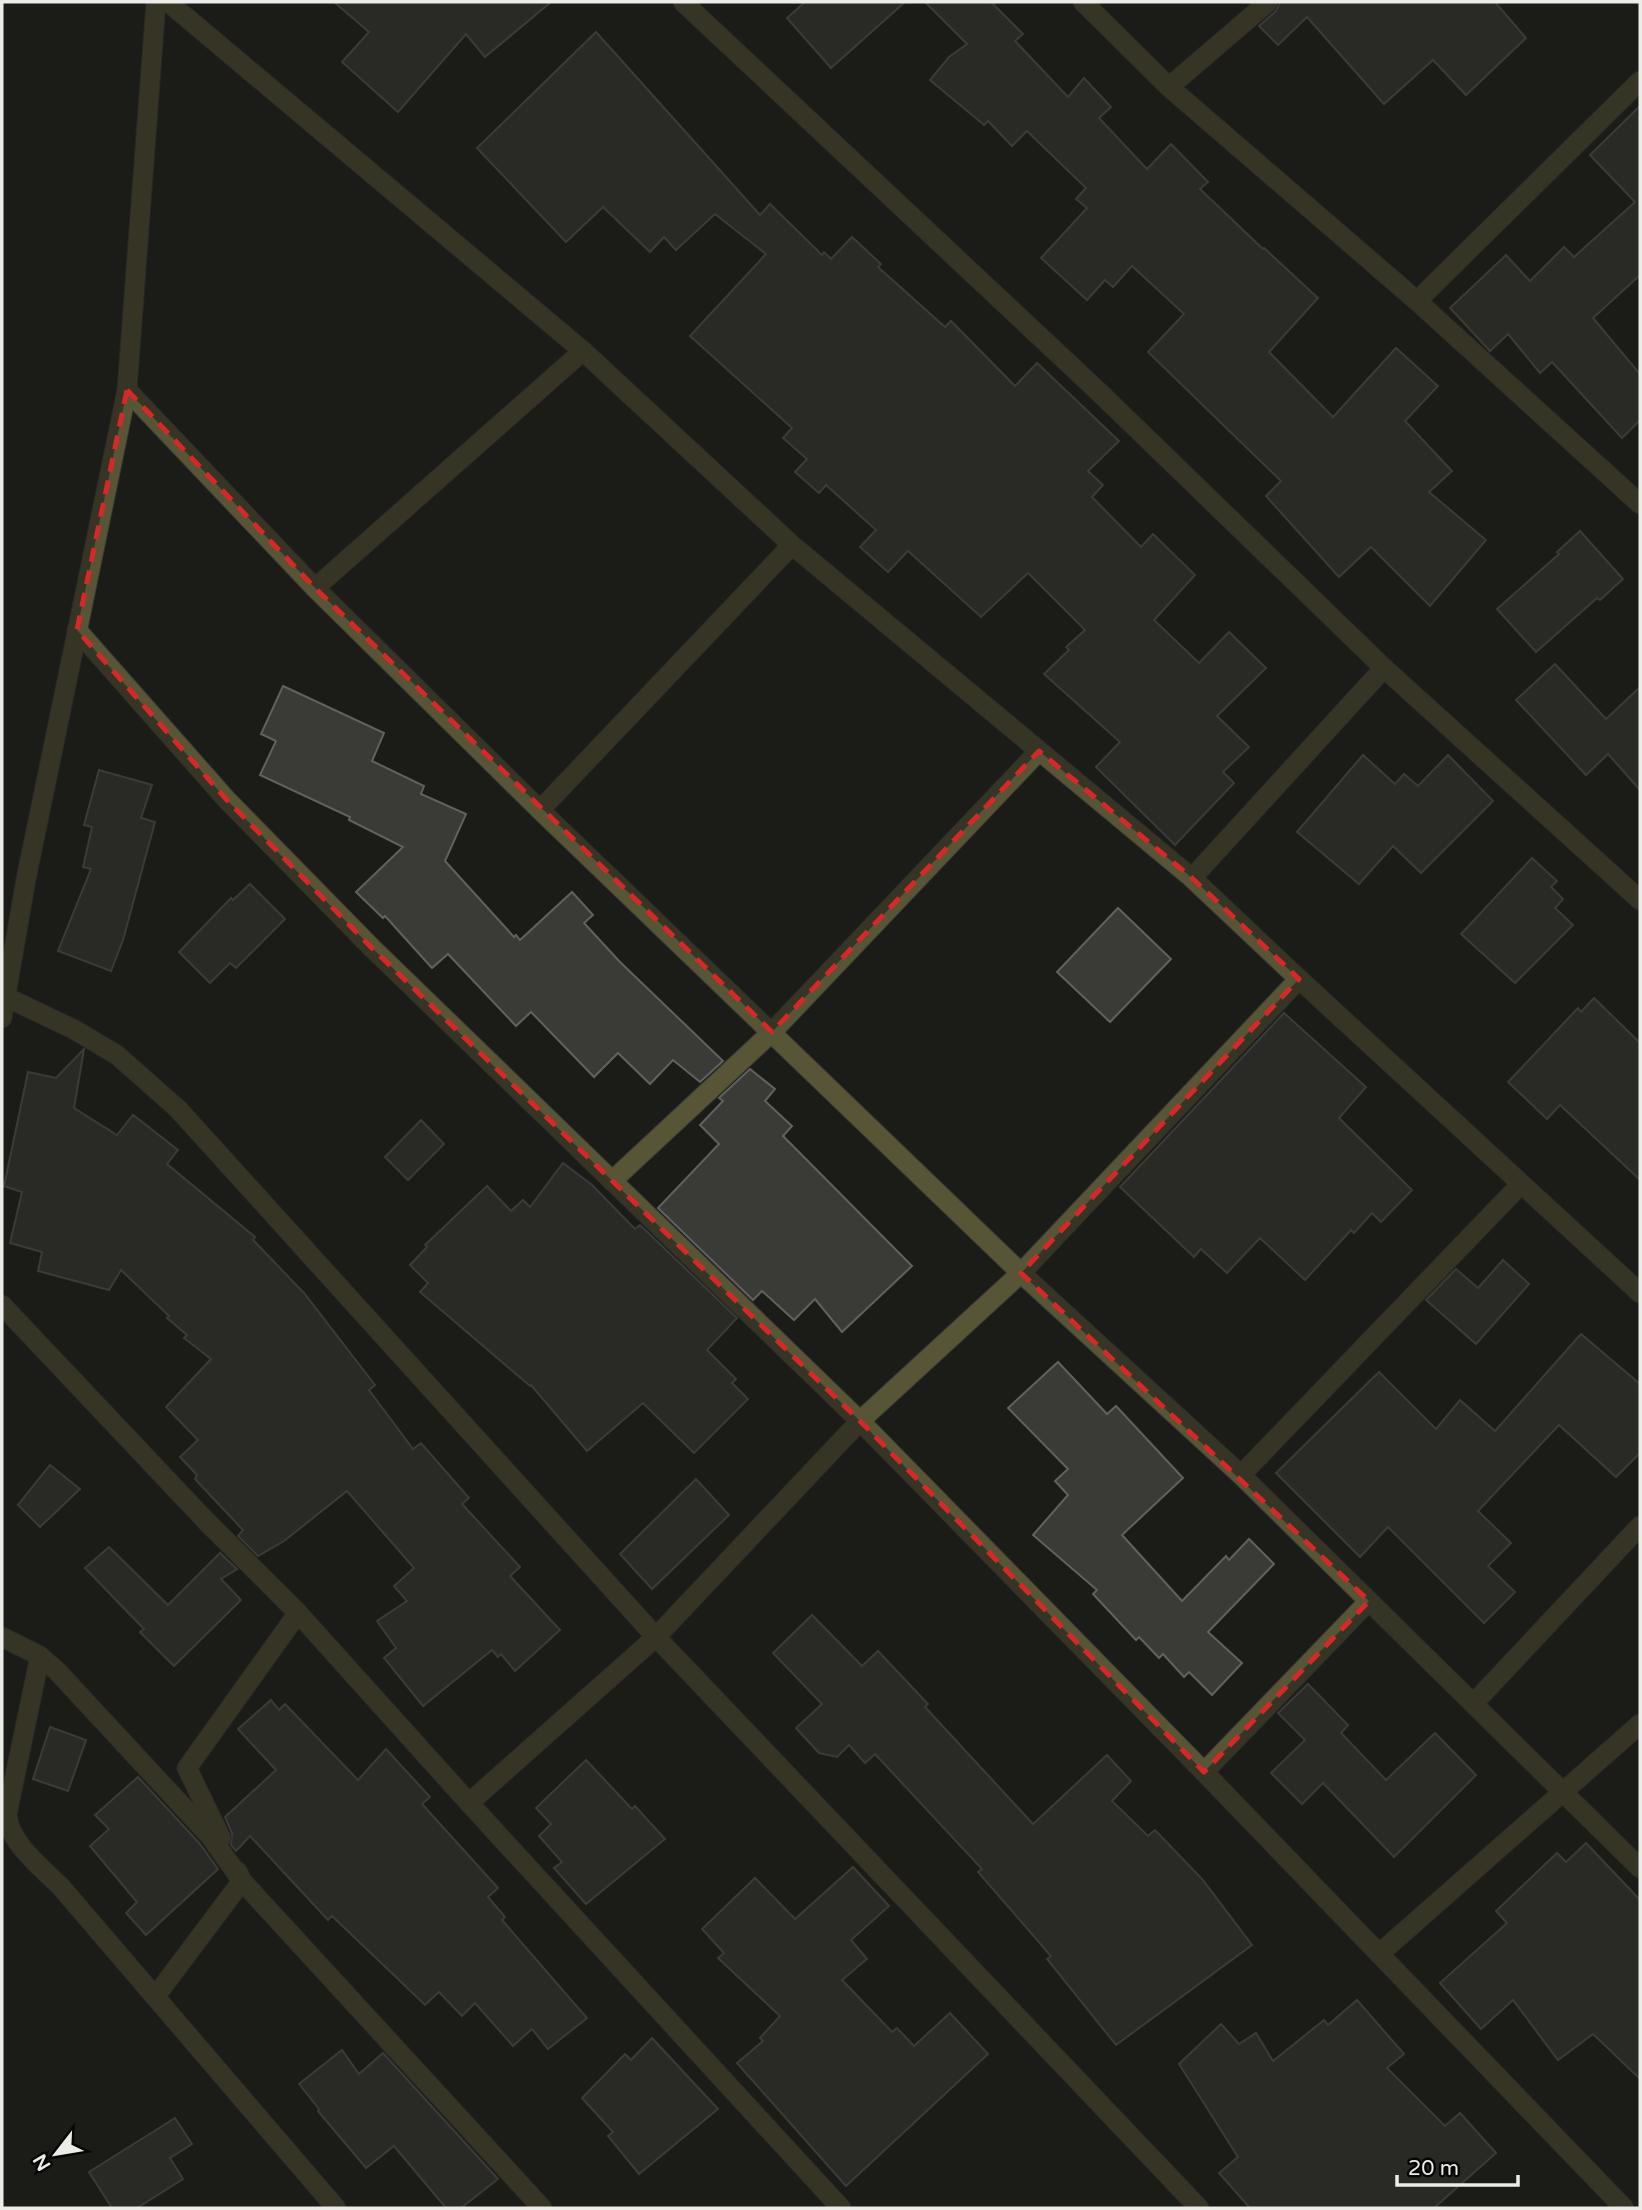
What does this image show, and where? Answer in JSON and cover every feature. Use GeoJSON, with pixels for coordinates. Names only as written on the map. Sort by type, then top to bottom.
{"type":"FeatureCollection","features":[{"type":"Feature","properties":{"kind":"street"},"geometry":{"type":"LineString","coordinates":[[2,1018],[26,879],[127,390],[156,2]]}},
{"type":"Feature","properties":{"kind":"street"},"geometry":{"type":"LineString","coordinates":[[168,2],[583,351],[792,545],[1192,878],[1640,1293]]}},
{"type":"Feature","properties":{"kind":"street"},"geometry":{"type":"LineString","coordinates":[[683,2],[1100,393],[1384,668],[1640,900]]}},
{"type":"Feature","properties":{"kind":"street"},"geometry":{"type":"LineString","coordinates":[[1083,2],[1169,87],[1417,301],[1640,504]]}},
{"type":"Feature","properties":{"kind":"street"},"geometry":{"type":"LineString","coordinates":[[1169,87],[1268,2]]}},
{"type":"Feature","properties":{"kind":"street"},"geometry":{"type":"LineString","coordinates":[[1417,301],[1640,81]]}},
{"type":"Feature","properties":{"kind":"street"},"geometry":{"type":"LineString","coordinates":[[315,588],[583,351]]}},
{"type":"Feature","properties":{"kind":"street"},"geometry":{"type":"LineString","coordinates":[[127,390],[315,588],[540,810],[1021,1273],[1241,1475],[1640,1868]]}},
{"type":"Feature","properties":{"kind":"street"},"geometry":{"type":"LineString","coordinates":[[540,810],[792,545]]}},
{"type":"Feature","properties":{"kind":"street"},"geometry":{"type":"LineString","coordinates":[[76,630],[236,809],[371,947],[860,1421],[1204,1772],[1624,2208]]}},
{"type":"Feature","properties":{"kind":"street"},"geometry":{"type":"LineString","coordinates":[[1192,878],[1384,668]]}},
{"type":"Feature","properties":{"kind":"street"},"geometry":{"type":"LineString","coordinates":[[612,1181],[772,1032],[1039,751]]}},
{"type":"Feature","properties":{"kind":"street"},"geometry":{"type":"LineString","coordinates":[[468,1803],[656,1637],[860,1421],[1021,1273],[1298,979]]}},
{"type":"Feature","properties":{"kind":"street"},"geometry":{"type":"LineString","coordinates":[[6,997],[75,1030],[117,1055],[178,1109],[656,1637],[1199,2208]]}},
{"type":"Feature","properties":{"kind":"street"},"geometry":{"type":"LineString","coordinates":[[1241,1475],[1521,1184]]}},
{"type":"Feature","properties":{"kind":"street"},"geometry":{"type":"LineString","coordinates":[[2,1305],[207,1522],[298,1613],[468,1803],[841,2208]]}},
{"type":"Feature","properties":{"kind":"street"},"geometry":{"type":"LineString","coordinates":[[1474,1703],[1640,1526]]}},
{"type":"Feature","properties":{"kind":"street"},"geometry":{"type":"LineString","coordinates":[[1204,1772],[1369,1601]]}},
{"type":"Feature","properties":{"kind":"street"},"geometry":{"type":"LineString","coordinates":[[242,1881],[187,1768],[298,1613]]}},
{"type":"Feature","properties":{"kind":"street"},"geometry":{"type":"LineString","coordinates":[[2,1637],[40,1656],[57,1671],[211,1836],[242,1881],[542,2208]]}},
{"type":"Feature","properties":{"kind":"street"},"geometry":{"type":"LineString","coordinates":[[40,1656],[7,1814],[8,1827],[13,1837],[61,1887],[336,2208]]}},
{"type":"Feature","properties":{"kind":"street"},"geometry":{"type":"LineString","coordinates":[[1379,1954],[1640,1724]]}},
{"type":"Feature","properties":{"kind":"street"},"geometry":{"type":"LineString","coordinates":[[155,1997],[242,1881]]}},
{"type":"Feature","properties":{"kind":"highlighted area"},"geometry":{"type":"Polygon","coordinates":[[[127,390],[315,588],[772,1032],[1039,751],[1192,878],[1299,979],[1021,1273],[1369,1601],[1204,1772],[860,1421],[371,947],[226,799],[77,630],[127,390]]]}},
{"type":"Feature","properties":{"kind":"building"},"geometry":{"type":"Polygon","coordinates":[[[334,2],[551,2],[485,57],[466,34],[398,112],[342,62],[369,32],[334,2]]]}},
{"type":"Feature","properties":{"kind":"building"},"geometry":{"type":"Polygon","coordinates":[[[805,2],[905,2],[831,68],[787,18],[805,2]]]}},
{"type":"Feature","properties":{"kind":"building"},"geometry":{"type":"Polygon","coordinates":[[[925,2],[991,2],[1023,34],[1015,41],[1068,97],[1084,78],[1111,107],[1099,118],[1147,169],[1171,144],[1208,182],[1200,189],[1318,298],[1269,352],[1333,417],[1396,348],[1438,386],[1405,421],[1452,471],[1429,492],[1486,540],[1430,606],[1371,547],[1339,577],[1266,496],[1281,481],[1148,352],[1184,314],[1132,266],[1113,287],[1105,280],[1087,300],[1041,258],[1087,208],[1076,199],[1086,188],[1027,131],[1012,146],[988,121],[984,125],[930,80],[949,57],[967,44],[925,2]]]}},
{"type":"Feature","properties":{"kind":"building"},"geometry":{"type":"Polygon","coordinates":[[[1280,2],[1495,2],[1526,38],[1466,95],[1433,60],[1384,104],[1307,17],[1278,45],[1259,26],[1276,11],[1280,2]]]}},
{"type":"Feature","properties":{"kind":"building"},"geometry":{"type":"Polygon","coordinates":[[[596,32],[760,215],[770,204],[822,255],[824,252],[831,259],[852,237],[881,264],[878,267],[945,327],[951,321],[1015,386],[1037,363],[1119,441],[1088,471],[1103,485],[1092,497],[1141,547],[1153,534],[1195,575],[1154,620],[1199,663],[1229,632],[1266,668],[1217,716],[1249,747],[1223,772],[1234,783],[1175,845],[1096,767],[1120,742],[1044,674],[1069,650],[1066,647],[1085,630],[1028,573],[981,617],[908,551],[888,572],[860,547],[876,530],[826,485],[819,493],[795,472],[807,459],[783,438],[792,428],[690,336],[766,254],[715,214],[676,250],[664,237],[650,252],[603,207],[566,242],[477,148],[596,32]]]}},
{"type":"Feature","properties":{"kind":"building"},"geometry":{"type":"Polygon","coordinates":[[[1640,106],[1640,275],[1593,318],[1640,374],[1640,420],[1622,438],[1552,362],[1540,373],[1508,334],[1490,351],[1450,308],[1506,255],[1530,281],[1564,247],[1574,257],[1635,202],[1590,155],[1640,106]]]}},
{"type":"Feature","properties":{"kind":"building"},"geometry":{"type":"Polygon","coordinates":[[[1580,531],[1623,579],[1600,600],[1597,598],[1536,652],[1497,609],[1559,554],[1557,552],[1580,531]]]}},
{"type":"Feature","properties":{"kind":"building"},"geometry":{"type":"Polygon","coordinates":[[[1555,664],[1606,719],[1640,687],[1640,790],[1608,754],[1586,775],[1516,700],[1555,664]]]}},
{"type":"Feature","properties":{"kind":"building"},"geometry":{"type":"Polygon","coordinates":[[[283,686],[384,733],[372,761],[424,786],[421,794],[466,814],[445,861],[514,937],[516,935],[520,940],[572,892],[593,915],[584,923],[620,962],[723,1061],[700,1082],[673,1060],[650,1084],[618,1053],[594,1077],[531,1012],[516,1026],[448,954],[432,968],[385,916],[383,918],[356,892],[403,847],[349,820],[350,817],[260,775],[276,741],[261,734],[283,686]]]}},
{"type":"Feature","properties":{"kind":"building"},"geometry":{"type":"Polygon","coordinates":[[[1363,755],[1395,784],[1404,774],[1418,786],[1448,755],[1493,801],[1421,873],[1393,846],[1359,884],[1297,832],[1363,755]]]}},
{"type":"Feature","properties":{"kind":"building"},"geometry":{"type":"Polygon","coordinates":[[[99,770],[152,785],[141,818],[155,822],[123,940],[111,971],[58,951],[91,869],[83,867],[92,827],[84,825],[99,770]]]}},
{"type":"Feature","properties":{"kind":"building"},"geometry":{"type":"Polygon","coordinates":[[[1532,858],[1557,881],[1551,887],[1563,899],[1555,908],[1573,925],[1515,983],[1461,934],[1532,858]]]}},
{"type":"Feature","properties":{"kind":"building"},"geometry":{"type":"Polygon","coordinates":[[[250,884],[285,919],[236,968],[230,963],[210,983],[179,952],[231,898],[233,900],[250,884]]]}},
{"type":"Feature","properties":{"kind":"building"},"geometry":{"type":"Polygon","coordinates":[[[1118,908],[1171,959],[1110,1022],[1057,972],[1118,908]]]}},
{"type":"Feature","properties":{"kind":"building"},"geometry":{"type":"Polygon","coordinates":[[[1594,998],[1640,1043],[1640,1180],[1560,1105],[1547,1119],[1508,1082],[1578,1008],[1581,1012],[1594,998]]]}},
{"type":"Feature","properties":{"kind":"building"},"geometry":{"type":"Polygon","coordinates":[[[1284,1013],[1366,1087],[1339,1118],[1412,1190],[1381,1222],[1372,1213],[1354,1233],[1351,1230],[1305,1280],[1260,1238],[1227,1273],[1201,1249],[1194,1257],[1120,1187],[1284,1013]]]}},
{"type":"Feature","properties":{"kind":"building"},"geometry":{"type":"Polygon","coordinates":[[[84,1049],[74,1108],[117,1135],[133,1115],[178,1150],[167,1164],[255,1237],[253,1240],[304,1293],[375,1385],[369,1390],[413,1449],[421,1443],[469,1498],[462,1504],[520,1567],[510,1576],[560,1630],[515,1671],[501,1654],[498,1657],[492,1650],[423,1706],[384,1658],[396,1648],[377,1621],[407,1601],[394,1586],[414,1568],[347,1491],[284,1541],[258,1556],[238,1536],[243,1530],[195,1479],[197,1475],[180,1457],[198,1440],[166,1407],[211,1359],[184,1338],[187,1335],[121,1270],[109,1290],[38,1271],[42,1252],[10,1243],[22,1192],[4,1186],[28,1072],[56,1078],[84,1049]]]}},
{"type":"Feature","properties":{"kind":"building"},"geometry":{"type":"Polygon","coordinates":[[[750,1069],[775,1089],[765,1101],[792,1126],[783,1136],[912,1266],[842,1332],[815,1299],[794,1320],[762,1291],[753,1300],[658,1208],[719,1144],[700,1125],[723,1101],[719,1098],[750,1069]]]}},
{"type":"Feature","properties":{"kind":"building"},"geometry":{"type":"Polygon","coordinates":[[[421,1120],[444,1144],[408,1180],[385,1157],[421,1120]]]}},
{"type":"Feature","properties":{"kind":"building"},"geometry":{"type":"Polygon","coordinates":[[[563,1163],[592,1185],[635,1229],[640,1225],[737,1318],[707,1350],[736,1379],[732,1383],[748,1399],[694,1453],[643,1403],[587,1451],[531,1385],[420,1292],[428,1283],[410,1265],[427,1247],[425,1245],[487,1186],[511,1211],[523,1200],[530,1207],[563,1163]]]}},
{"type":"Feature","properties":{"kind":"building"},"geometry":{"type":"Polygon","coordinates":[[[1503,1260],[1529,1284],[1476,1344],[1426,1300],[1456,1269],[1478,1288],[1503,1260]]]}},
{"type":"Feature","properties":{"kind":"building"},"geometry":{"type":"Polygon","coordinates":[[[1581,1334],[1640,1384],[1640,1453],[1616,1477],[1559,1425],[1478,1511],[1511,1543],[1488,1566],[1515,1592],[1484,1623],[1388,1527],[1360,1557],[1276,1473],[1379,1372],[1436,1429],[1460,1400],[1495,1431],[1581,1334]]]}},
{"type":"Feature","properties":{"kind":"building"},"geometry":{"type":"Polygon","coordinates":[[[1058,1362],[1107,1414],[1116,1406],[1183,1478],[1122,1535],[1182,1601],[1226,1556],[1229,1560],[1249,1539],[1274,1564],[1208,1632],[1242,1663],[1212,1695],[1189,1672],[1184,1677],[1163,1654],[1159,1658],[1139,1637],[1136,1640],[1093,1594],[1097,1590],[1033,1535],[1068,1495],[1055,1481],[1068,1469],[1008,1408],[1058,1362]]]}},
{"type":"Feature","properties":{"kind":"building"},"geometry":{"type":"Polygon","coordinates":[[[50,1465],[80,1489],[40,1527],[18,1505],[50,1465]]]}},
{"type":"Feature","properties":{"kind":"building"},"geometry":{"type":"Polygon","coordinates":[[[696,1479],[729,1515],[652,1589],[620,1554],[696,1479]]]}},
{"type":"Feature","properties":{"kind":"building"},"geometry":{"type":"Polygon","coordinates":[[[109,1547],[168,1605],[220,1553],[237,1569],[221,1579],[241,1600],[174,1666],[140,1632],[144,1629],[85,1568],[109,1547]]]}},
{"type":"Feature","properties":{"kind":"building"},"geometry":{"type":"Polygon","coordinates":[[[812,1615],[862,1666],[878,1651],[928,1704],[925,1707],[1033,1824],[1107,1755],[1131,1781],[1112,1801],[1148,1836],[1155,1830],[1202,1879],[1252,1945],[1116,2045],[1047,1959],[1051,1956],[978,1872],[982,1869],[875,1754],[865,1763],[849,1745],[837,1757],[819,1753],[796,1728],[822,1704],[773,1653],[812,1615]]]}},
{"type":"Feature","properties":{"kind":"building"},"geometry":{"type":"Polygon","coordinates":[[[1308,1684],[1348,1725],[1341,1733],[1386,1780],[1435,1733],[1476,1775],[1394,1857],[1323,1783],[1302,1804],[1271,1773],[1305,1740],[1278,1713],[1308,1684]]]}},
{"type":"Feature","properties":{"kind":"building"},"geometry":{"type":"Polygon","coordinates":[[[271,1700],[279,1710],[285,1704],[358,1780],[386,1749],[430,1797],[422,1804],[498,1888],[488,1897],[505,1917],[502,1920],[587,2018],[548,2049],[532,2029],[513,2046],[475,2003],[462,2016],[439,1992],[425,2005],[332,1916],[328,1920],[250,1836],[236,1851],[231,1845],[232,1833],[225,1817],[276,1770],[238,1729],[271,1700]]]}},
{"type":"Feature","properties":{"kind":"building"},"geometry":{"type":"Polygon","coordinates":[[[50,1727],[86,1740],[68,1791],[33,1779],[50,1727]]]}},
{"type":"Feature","properties":{"kind":"building"},"geometry":{"type":"Polygon","coordinates":[[[586,1760],[632,1809],[635,1806],[665,1839],[586,1904],[554,1868],[562,1862],[539,1836],[551,1824],[536,1808],[586,1760]]]}},
{"type":"Feature","properties":{"kind":"building"},"geometry":{"type":"Polygon","coordinates":[[[138,1777],[200,1844],[218,1869],[146,1935],[126,1913],[137,1902],[90,1846],[109,1829],[95,1815],[138,1777]]]}},
{"type":"Feature","properties":{"kind":"building"},"geometry":{"type":"Polygon","coordinates":[[[1586,1843],[1640,1900],[1640,2079],[1593,2034],[1558,2060],[1513,2000],[1481,2029],[1440,1983],[1507,1923],[1496,1911],[1557,1853],[1566,1862],[1586,1843]]]}},
{"type":"Feature","properties":{"kind":"building"},"geometry":{"type":"Polygon","coordinates":[[[853,1867],[889,1906],[851,1940],[867,1959],[842,1980],[892,2032],[897,2028],[914,2046],[950,2013],[988,2054],[846,2186],[737,2063],[763,2041],[760,2038],[780,2016],[718,1958],[724,1953],[702,1929],[755,1878],[795,1919],[853,1867]]]}},
{"type":"Feature","properties":{"kind":"building"},"geometry":{"type":"Polygon","coordinates":[[[1357,2000],[1404,2054],[1387,2068],[1445,2126],[1460,2113],[1496,2153],[1434,2208],[1250,2208],[1219,2173],[1238,2157],[1179,2064],[1221,2024],[1239,2044],[1256,2033],[1273,2061],[1324,2020],[1328,2025],[1357,2000]]]}},
{"type":"Feature","properties":{"kind":"building"},"geometry":{"type":"Polygon","coordinates":[[[652,2038],[718,2109],[639,2174],[608,2136],[613,2132],[582,2098],[625,2054],[631,2060],[652,2038]]]}},
{"type":"Feature","properties":{"kind":"building"},"geometry":{"type":"Polygon","coordinates":[[[342,2050],[359,2074],[383,2053],[498,2179],[461,2208],[446,2208],[394,2146],[366,2168],[299,2084],[342,2050]]]}},
{"type":"Feature","properties":{"kind":"building"},"geometry":{"type":"Polygon","coordinates":[[[175,2118],[192,2144],[170,2158],[183,2179],[137,2208],[112,2208],[89,2172],[175,2118]]]}}]}
